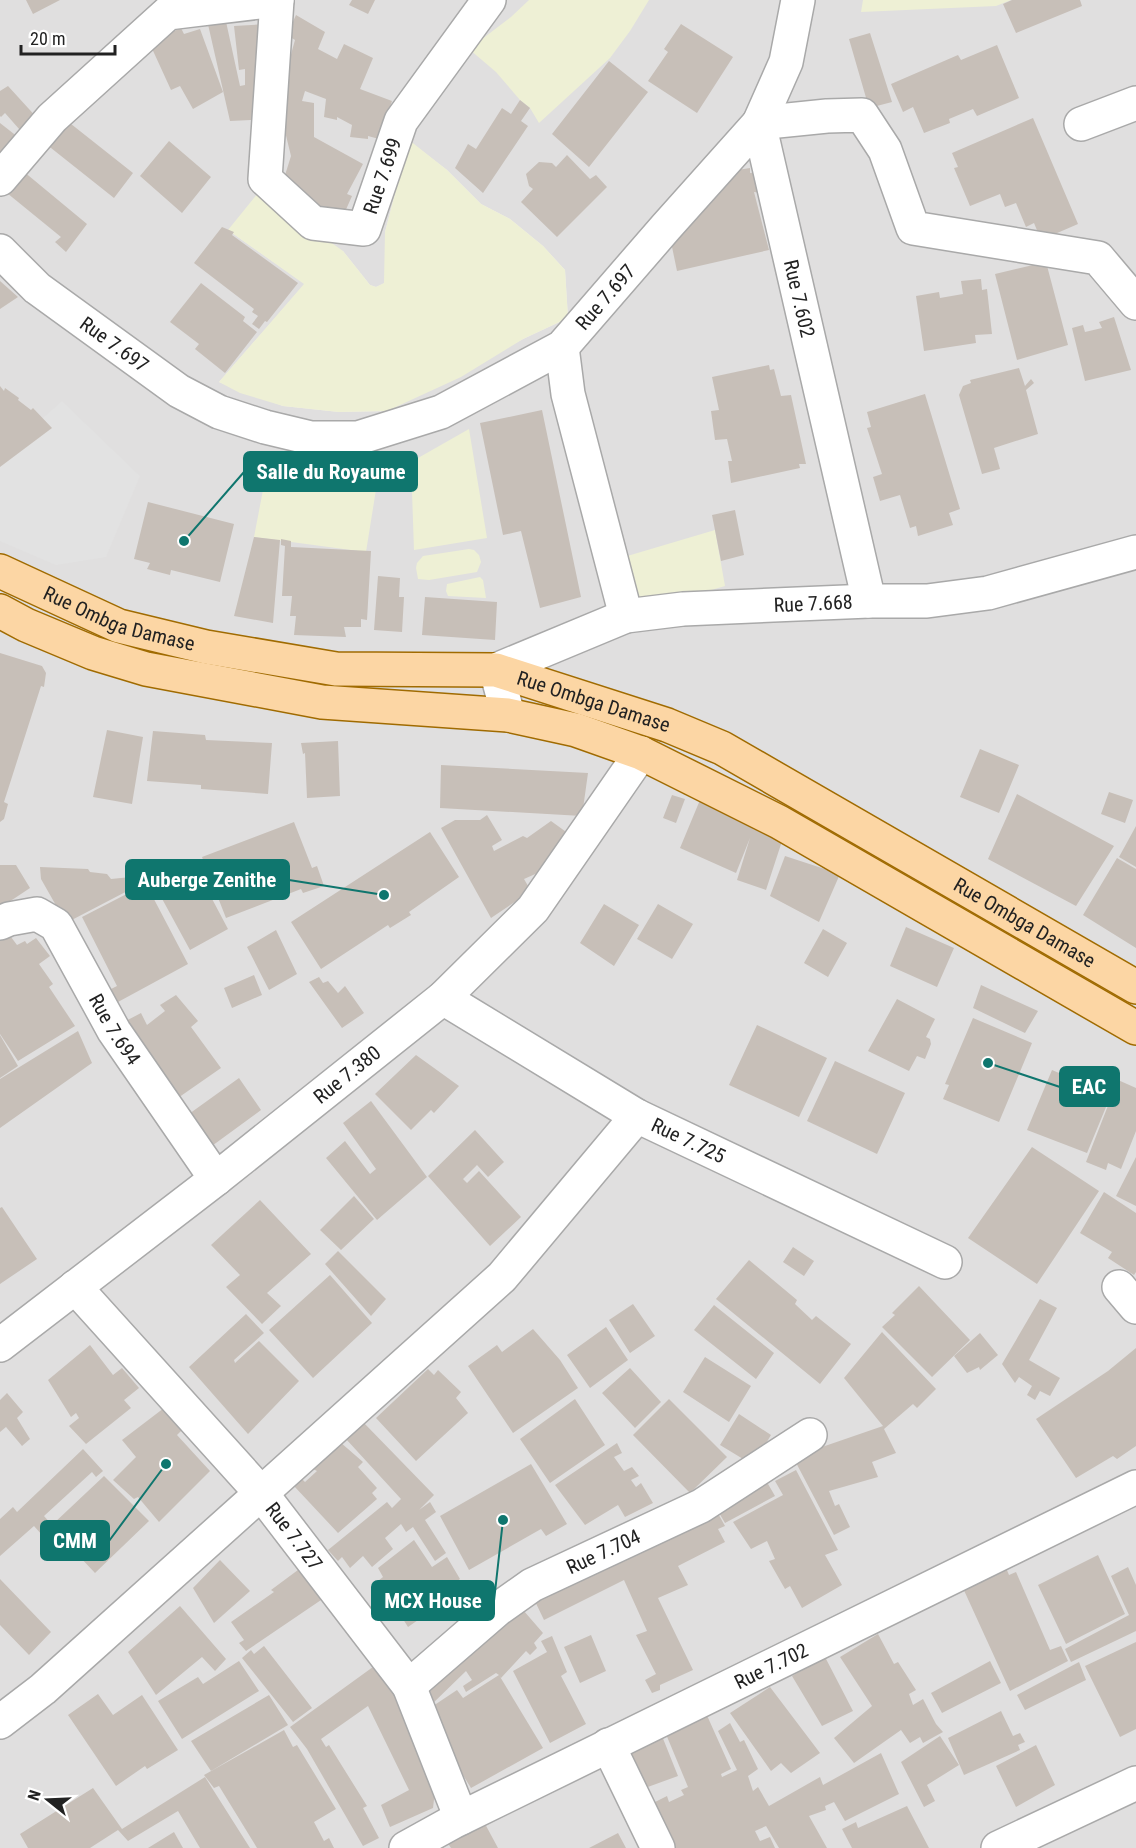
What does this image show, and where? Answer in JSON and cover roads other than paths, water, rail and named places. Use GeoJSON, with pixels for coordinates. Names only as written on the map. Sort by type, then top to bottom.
{"type":"FeatureCollection","features":[{"type":"Feature","properties":{"kind":"main road","name":"Rue Ombga Damase"},"geometry":{"type":"LineString","coordinates":[[0,571],[119,626],[206,647],[336,669],[496,670],[667,725],[722,748],[1136,987]]}},
{"type":"Feature","properties":{"kind":"main road","name":"Rue Ombga Damase"},"geometry":{"type":"LineString","coordinates":[[0,611],[26,625],[93,653],[146,669],[322,702],[508,715],[576,730],[640,753],[779,822],[1136,1028]]}},
{"type":"Feature","properties":{"kind":"street","name":"Rue 7.699"},"geometry":{"type":"LineString","coordinates":[[0,179],[52,118],[168,13],[277,0],[265,179],[314,223],[364,229],[401,121],[489,0]]}},
{"type":"Feature","properties":{"kind":"street"},"geometry":{"type":"LineString","coordinates":[[798,0],[786,62],[759,123],[862,115],[885,150],[913,228],[1098,258],[1136,303]]}},
{"type":"Feature","properties":{"kind":"street"},"geometry":{"type":"LineString","coordinates":[[1081,124],[1136,103]]}},
{"type":"Feature","properties":{"kind":"street","name":"Rue 7.697"},"geometry":{"type":"LineString","coordinates":[[0,251],[37,288],[179,391],[219,412],[265,427],[311,438],[358,438],[441,412],[562,347],[666,226],[759,123]]}},
{"type":"Feature","properties":{"kind":"street","name":"Rue 7.602"},"geometry":{"type":"LineString","coordinates":[[759,123],[869,601]]}},
{"type":"Feature","properties":{"kind":"street"},"geometry":{"type":"LineString","coordinates":[[562,347],[568,394],[626,616]]}},
{"type":"Feature","properties":{"kind":"street","name":"Rue 7.668"},"geometry":{"type":"LineString","coordinates":[[496,670],[626,616],[683,609],[869,601],[927,601],[988,593],[1136,552]]}},
{"type":"Feature","properties":{"kind":"street"},"geometry":{"type":"LineString","coordinates":[[496,670],[508,715]]}},
{"type":"Feature","properties":{"kind":"street","name":"Rue 7.380"},"geometry":{"type":"LineString","coordinates":[[0,1346],[216,1179],[443,998],[533,909],[640,753]]}},
{"type":"Feature","properties":{"kind":"street","name":"Rue 7.694"},"geometry":{"type":"LineString","coordinates":[[0,923],[37,914],[56,925],[114,1031],[216,1179]]}},
{"type":"Feature","properties":{"kind":"street","name":"Rue 7.725"},"geometry":{"type":"LineString","coordinates":[[443,998],[637,1116],[945,1262]]}},
{"type":"Feature","properties":{"kind":"street"},"geometry":{"type":"LineString","coordinates":[[0,1722],[43,1689],[502,1277],[637,1116]]}},
{"type":"Feature","properties":{"kind":"street","name":"Rue 7.727"},"geometry":{"type":"LineString","coordinates":[[75,1287],[261,1493],[409,1686],[461,1818]]}},
{"type":"Feature","properties":{"kind":"street","name":"Rue 7.704"},"geometry":{"type":"LineString","coordinates":[[409,1686],[498,1609],[532,1585],[701,1506],[810,1435]]}},
{"type":"Feature","properties":{"kind":"street","name":"Rue 7.702"},"geometry":{"type":"LineString","coordinates":[[406,1848],[608,1745],[1136,1487]]}},
{"type":"Feature","properties":{"kind":"street"},"geometry":{"type":"LineString","coordinates":[[608,1745],[657,1848]]}},
{"type":"Feature","properties":{"kind":"street"},"geometry":{"type":"LineString","coordinates":[[998,1848],[1136,1783]]}},
{"type":"Feature","properties":{"kind":"place","name":"Salle du Royaume"},"geometry":{"type":"Point","coordinates":[184,541]}},
{"type":"Feature","properties":{"kind":"place","name":"Auberge Zenithe"},"geometry":{"type":"Point","coordinates":[384,895]}},
{"type":"Feature","properties":{"kind":"place","name":"EAC"},"geometry":{"type":"Point","coordinates":[988,1063]}},
{"type":"Feature","properties":{"kind":"place","name":"CMM"},"geometry":{"type":"Point","coordinates":[166,1464]}},
{"type":"Feature","properties":{"kind":"place","name":"MCX House"},"geometry":{"type":"Point","coordinates":[503,1520]}}]}
